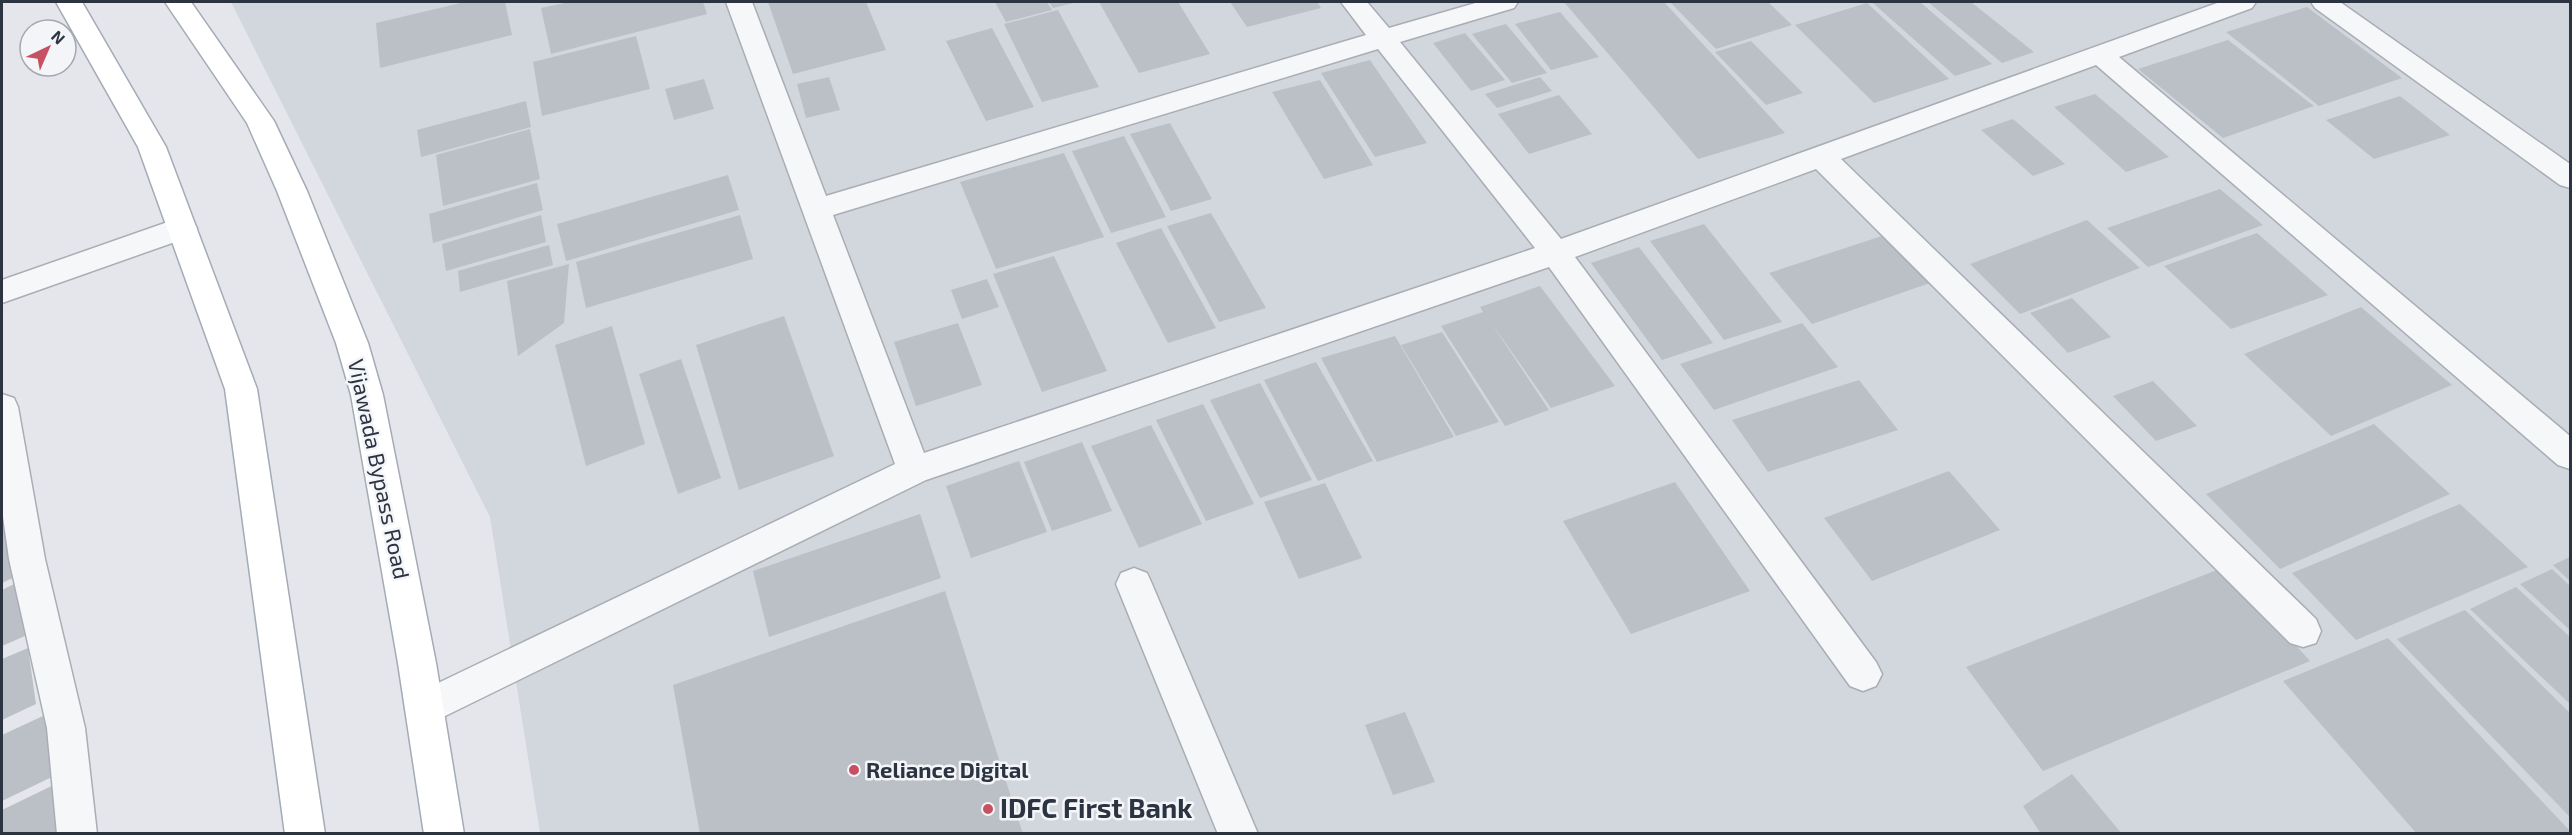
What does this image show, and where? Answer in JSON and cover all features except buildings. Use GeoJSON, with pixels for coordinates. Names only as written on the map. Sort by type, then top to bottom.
{"type":"FeatureCollection","features":[{"type":"Feature","properties":{"kind":"main road"},"geometry":{"type":"LineString","coordinates":[[69,2],[152,147],[241,389],[305,834]]}},
{"type":"Feature","properties":{"kind":"main road","name":"Vijawada Bypass Road"},"geometry":{"type":"LineString","coordinates":[[178,2],[260,121],[292,190],[352,343],[367,395],[424,708],[444,834]]}},
{"type":"Feature","properties":{"kind":"street"},"geometry":{"type":"LineString","coordinates":[[739,2],[914,470]]}},
{"type":"Feature","properties":{"kind":"street"},"geometry":{"type":"LineString","coordinates":[[1354,2],[1555,253],[1863,674]]}},
{"type":"Feature","properties":{"kind":"street"},"geometry":{"type":"LineString","coordinates":[[818,209],[1505,2]]}},
{"type":"Feature","properties":{"kind":"street"},"geometry":{"type":"LineString","coordinates":[[424,708],[914,470],[1555,253],[2243,2]]}},
{"type":"Feature","properties":{"kind":"street"},"geometry":{"type":"LineString","coordinates":[[2324,2],[2571,178]]}},
{"type":"Feature","properties":{"kind":"street"},"geometry":{"type":"LineString","coordinates":[[2099,54],[2571,455]]}},
{"type":"Feature","properties":{"kind":"street"},"geometry":{"type":"LineString","coordinates":[[1820,156],[2302,631]]}},
{"type":"Feature","properties":{"kind":"street"},"geometry":{"type":"LineString","coordinates":[[2,292],[182,228]]}},
{"type":"Feature","properties":{"kind":"street"},"geometry":{"type":"LineString","coordinates":[[2,407],[27,559],[66,728],[77,834]]}},
{"type":"Feature","properties":{"kind":"street"},"geometry":{"type":"LineString","coordinates":[[1134,584],[1238,834]]}},
{"type":"Feature","properties":{"kind":"shaded area"},"geometry":{"type":"Polygon","coordinates":[[[231,2],[2570,2],[2570,833],[540,833],[490,517],[231,2]]]}},
{"type":"Feature","properties":{"kind":"place","name":"Reliance Digital"},"geometry":{"type":"Point","coordinates":[854,770]}},
{"type":"Feature","properties":{"kind":"place","name":"IDFC First Bank"},"geometry":{"type":"Point","coordinates":[988,809]}}]}
